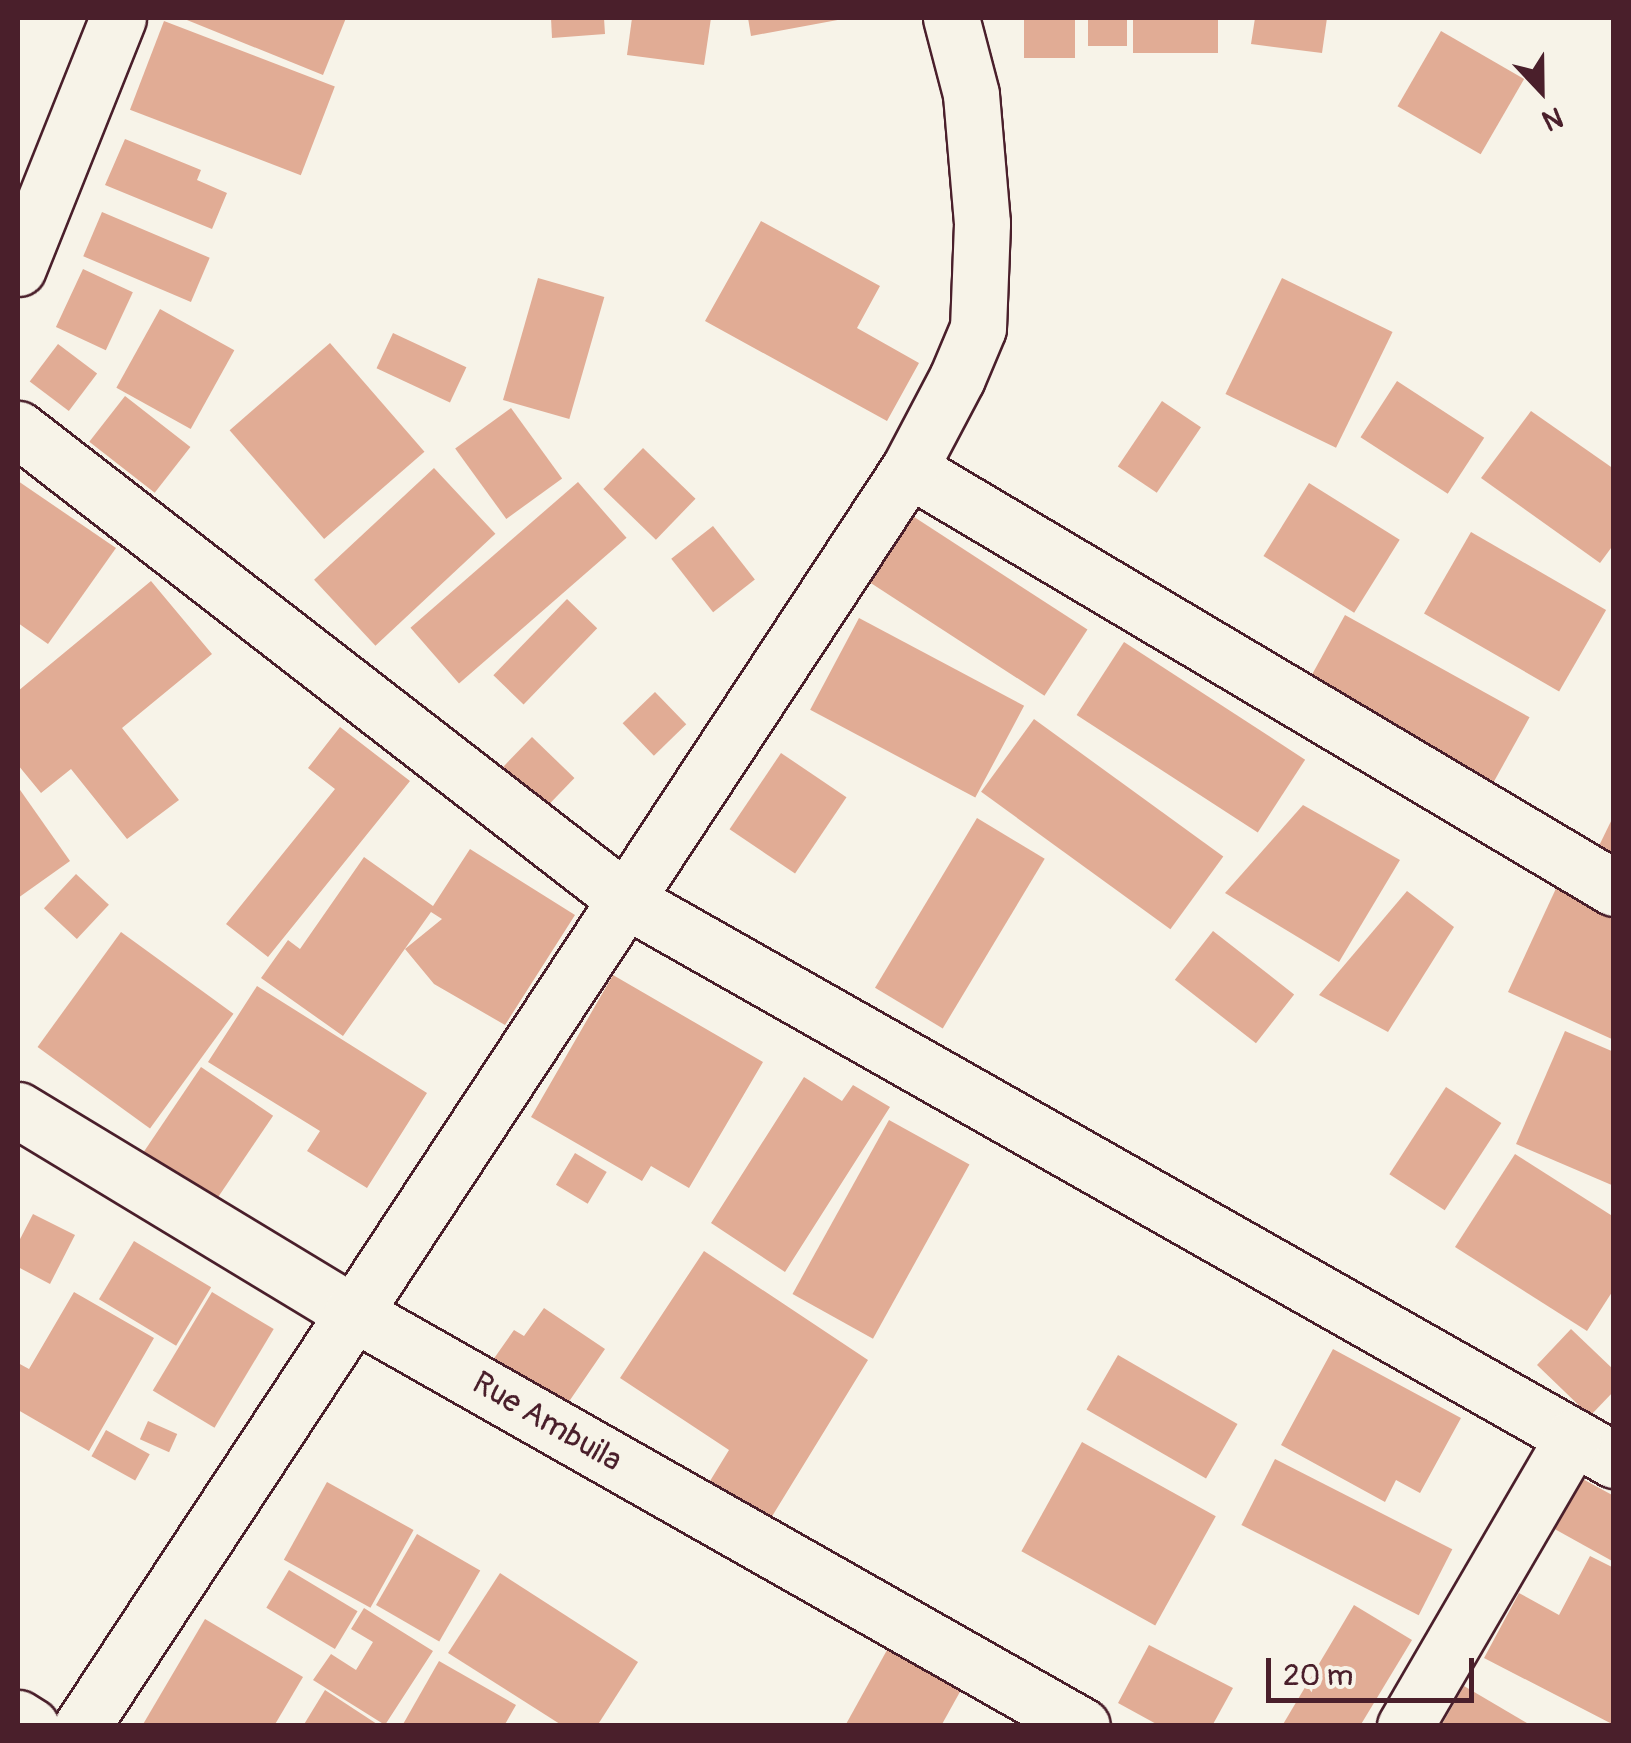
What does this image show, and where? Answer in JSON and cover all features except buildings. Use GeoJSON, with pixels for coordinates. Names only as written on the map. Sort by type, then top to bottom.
{"type":"FeatureCollection","features":[{"type":"Feature","properties":{"kind":"street"},"geometry":{"type":"LineString","coordinates":[[18,268],[118,18]]}},
{"type":"Feature","properties":{"kind":"street"},"geometry":{"type":"LineString","coordinates":[[82,1726],[909,469],[978,328],[982,223],[972,112],[951,18]]}},
{"type":"Feature","properties":{"kind":"street"},"geometry":{"type":"LineString","coordinates":[[18,430],[626,900],[1593,1448],[1405,1726]]}},
{"type":"Feature","properties":{"kind":"street"},"geometry":{"type":"LineString","coordinates":[[909,469],[1614,888]]}},
{"type":"Feature","properties":{"kind":"street","name":"Rue Ambuila"},"geometry":{"type":"LineString","coordinates":[[18,1110],[352,1312],[1082,1726]]}},
{"type":"Feature","properties":{"kind":"street"},"geometry":{"type":"LineString","coordinates":[[18,1718],[31,1726]]}}]}
